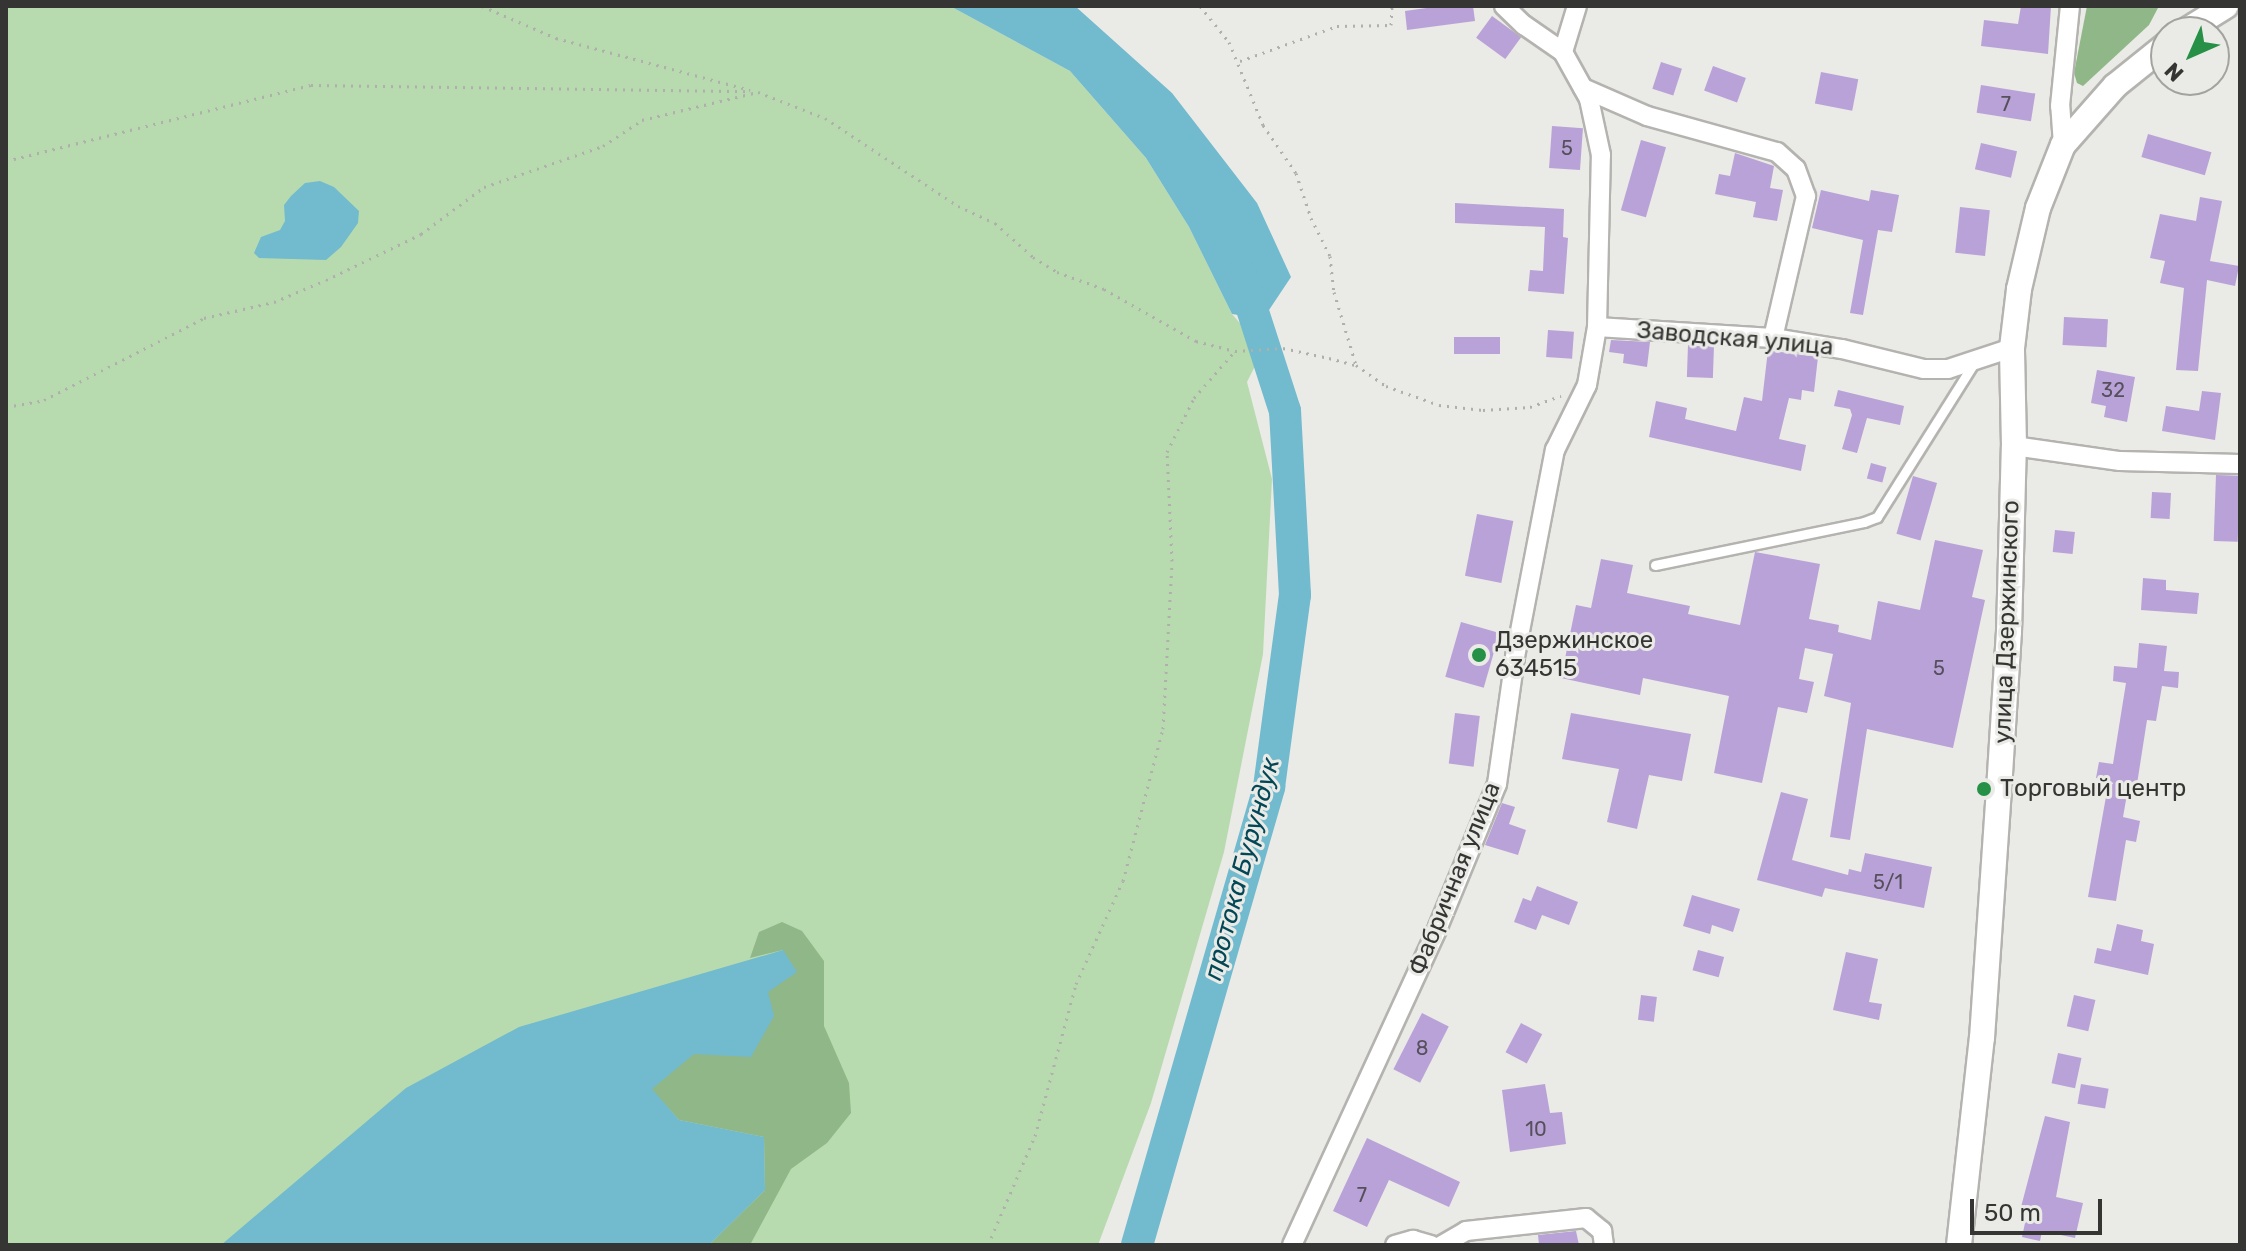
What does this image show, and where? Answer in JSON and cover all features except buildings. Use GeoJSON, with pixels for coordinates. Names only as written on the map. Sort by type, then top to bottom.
{"type":"FeatureCollection","features":[{"type":"Feature","properties":{"kind":"street"},"geometry":{"type":"LineString","coordinates":[[1504,6],[1524,25],[1563,52],[1583,88],[1601,155],[1597,327],[1587,385]]}},
{"type":"Feature","properties":{"kind":"street"},"geometry":{"type":"LineString","coordinates":[[1563,52],[1577,6]]}},
{"type":"Feature","properties":{"kind":"street","name":"улица Дзержинского"},"geometry":{"type":"LineString","coordinates":[[1959,1245],[1982,1038],[2009,632],[2014,446],[2012,348],[2019,289],[2038,208],[2063,145],[2060,106],[2070,6]]}},
{"type":"Feature","properties":{"kind":"street"},"geometry":{"type":"LineString","coordinates":[[2063,145],[2115,86],[2150,58]]}},
{"type":"Feature","properties":{"kind":"street"},"geometry":{"type":"LineString","coordinates":[[1583,88],[1647,116],[1777,152],[1796,169],[1806,196],[1773,338]]}},
{"type":"Feature","properties":{"kind":"street","name":"Заводская улица"},"geometry":{"type":"LineString","coordinates":[[1597,327],[1773,338],[1842,349],[1924,369],[1948,369],[1974,363],[2012,348]]}},
{"type":"Feature","properties":{"kind":"street","name":"Фабричная улица"},"geometry":{"type":"LineString","coordinates":[[1299,1243],[1438,927],[1497,784],[1515,657],[1555,450],[1587,385]]}},
{"type":"Feature","properties":{"kind":"street"},"geometry":{"type":"LineString","coordinates":[[2014,446],[2120,461],[2240,464]]}},
{"type":"Feature","properties":{"kind":"street"},"geometry":{"type":"LineString","coordinates":[[1442,1245],[1466,1231],[1586,1218],[1602,1231],[1604,1245]]}},
{"type":"Feature","properties":{"kind":"street"},"geometry":{"type":"LineString","coordinates":[[1395,1245],[1413,1240],[1431,1245]]}},
{"type":"Feature","properties":{"kind":"lane"},"geometry":{"type":"LineString","coordinates":[[1655,565],[1877,517],[1974,363]]}},
{"type":"Feature","properties":{"kind":"path"},"geometry":{"type":"LineString","coordinates":[[482,6],[556,38],[758,92],[825,118],[958,206],[995,223],[1033,257],[1057,272],[1104,289],[1196,341],[1235,351],[1283,348],[1356,365],[1386,386],[1439,405],[1483,410],[1530,407],[1587,385]]}},
{"type":"Feature","properties":{"kind":"path"},"geometry":{"type":"LineString","coordinates":[[1200,6],[1214,20],[1239,61],[1263,125],[1296,173],[1311,218],[1324,240],[1344,330],[1356,365]]}},
{"type":"Feature","properties":{"kind":"path"},"geometry":{"type":"LineString","coordinates":[[1239,61],[1337,26],[1391,25],[1392,6]]}},
{"type":"Feature","properties":{"kind":"path"},"geometry":{"type":"LineString","coordinates":[[6,161],[311,85],[758,92]]}},
{"type":"Feature","properties":{"kind":"path"},"geometry":{"type":"LineString","coordinates":[[6,407],[44,400],[204,318],[274,302],[326,280],[421,234],[484,187],[603,146],[642,120],[758,92]]}},
{"type":"Feature","properties":{"kind":"path"},"geometry":{"type":"LineString","coordinates":[[988,1245],[1035,1136],[1076,984],[1123,881],[1163,729],[1172,561],[1167,452],[1194,398],[1235,351]]}},
{"type":"Feature","properties":{"kind":"green space"},"geometry":{"type":"Polygon","coordinates":[[[6,6],[950,6],[1070,71],[1146,158],[1189,227],[1232,314],[1263,350],[1247,382],[1272,479],[1263,654],[1224,852],[1151,1103],[1098,1245],[6,1245],[6,6]]]}},
{"type":"Feature","properties":{"kind":"green space"},"geometry":{"type":"Polygon","coordinates":[[[2087,6],[2159,6],[2154,16],[2150,16],[2149,25],[2083,86],[2077,83],[2074,73],[2087,6]]]}},
{"type":"Feature","properties":{"kind":"green space"},"geometry":{"type":"Polygon","coordinates":[[[782,922],[802,931],[824,961],[824,1026],[849,1083],[851,1113],[827,1143],[791,1169],[750,1245],[709,1245],[765,1190],[764,1137],[679,1120],[651,1089],[768,992],[783,950],[750,958],[759,932],[782,922]]]}},
{"type":"Feature","properties":{"kind":"water"},"geometry":{"type":"Polygon","coordinates":[[[950,6],[1075,6],[1172,93],[1257,203],[1291,277],[1263,319],[1232,314],[1189,227],[1146,158],[1070,71],[950,6]]]}},
{"type":"Feature","properties":{"kind":"water"},"geometry":{"type":"Polygon","coordinates":[[[320,181],[334,187],[359,211],[358,223],[341,247],[326,260],[259,258],[254,253],[261,237],[280,230],[285,221],[284,205],[291,196],[305,183],[320,181]]]}},
{"type":"Feature","properties":{"kind":"water"},"geometry":{"type":"Polygon","coordinates":[[[783,950],[797,972],[768,992],[774,1016],[751,1057],[694,1054],[652,1089],[679,1120],[764,1137],[765,1190],[709,1245],[221,1245],[406,1088],[519,1027],[783,950]]]}},
{"type":"Feature","properties":{"kind":"waterway","name":"протока Бурундук"},"geometry":{"type":"LineString","coordinates":[[1137,1245],[1269,787],[1295,595],[1285,411],[1241,275]]}},
{"type":"Feature","properties":{"kind":"place","name":"Дзержинское 634515"},"geometry":{"type":"Point","coordinates":[1479,655]}},
{"type":"Feature","properties":{"kind":"place","name":"Торговый центр"},"geometry":{"type":"Point","coordinates":[1984,789]}}]}
